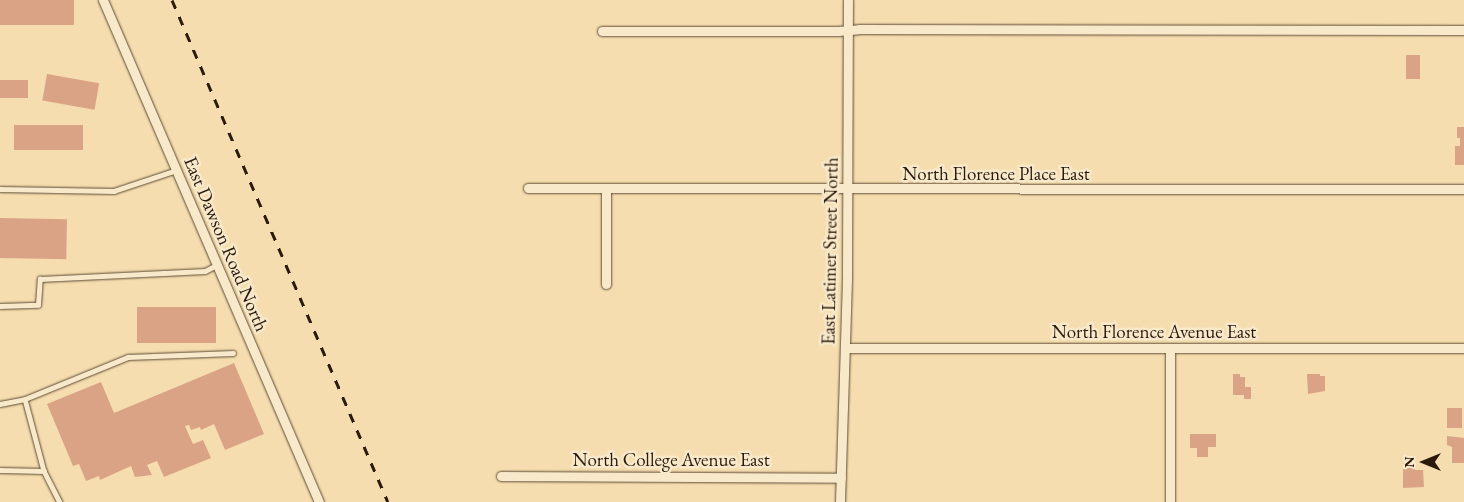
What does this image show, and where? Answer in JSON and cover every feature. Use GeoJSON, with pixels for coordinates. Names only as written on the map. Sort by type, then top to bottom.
{"type":"FeatureCollection","features":[{"type":"Feature","properties":{"kind":"street","name":"East Dawson Road North"},"geometry":{"type":"LineString","coordinates":[[103,0],[318,502]]}},
{"type":"Feature","properties":{"kind":"street","name":"East Latimer Street North"},"geometry":{"type":"LineString","coordinates":[[840,502],[845,348],[848,0]]}},
{"type":"Feature","properties":{"kind":"street"},"geometry":{"type":"LineString","coordinates":[[602,31],[1464,30]]}},
{"type":"Feature","properties":{"kind":"street","name":"North Florence Place East"},"geometry":{"type":"LineString","coordinates":[[528,188],[1464,189]]}},
{"type":"Feature","properties":{"kind":"street"},"geometry":{"type":"LineString","coordinates":[[606,188],[606,284]]}},
{"type":"Feature","properties":{"kind":"street","name":"North Florence Avenue East"},"geometry":{"type":"LineString","coordinates":[[845,348],[1464,348]]}},
{"type":"Feature","properties":{"kind":"street"},"geometry":{"type":"LineString","coordinates":[[1170,348],[1170,502]]}},
{"type":"Feature","properties":{"kind":"street","name":"North College Avenue East"},"geometry":{"type":"LineString","coordinates":[[501,476],[840,478]]}},
{"type":"Feature","properties":{"kind":"lane"},"geometry":{"type":"LineString","coordinates":[[0,189],[114,191],[177,170]]}},
{"type":"Feature","properties":{"kind":"lane"},"geometry":{"type":"LineString","coordinates":[[0,306],[38,305],[40,279],[205,271],[217,265]]}},
{"type":"Feature","properties":{"kind":"lane"},"geometry":{"type":"LineString","coordinates":[[0,404],[25,399],[128,357],[233,353]]}},
{"type":"Feature","properties":{"kind":"lane"},"geometry":{"type":"LineString","coordinates":[[25,399],[44,471],[60,502]]}},
{"type":"Feature","properties":{"kind":"lane"},"geometry":{"type":"LineString","coordinates":[[0,470],[44,471]]}},
{"type":"Feature","properties":{"kind":"building"},"geometry":{"type":"Polygon","coordinates":[[[0,0],[74,0],[74,25],[0,25],[0,0]]]}},
{"type":"Feature","properties":{"kind":"building"},"geometry":{"type":"Polygon","coordinates":[[[1406,55],[1420,55],[1420,79],[1406,79],[1406,55]]]}},
{"type":"Feature","properties":{"kind":"building"},"geometry":{"type":"Polygon","coordinates":[[[47,74],[99,83],[95,110],[42,101],[47,74]]]}},
{"type":"Feature","properties":{"kind":"building"},"geometry":{"type":"Polygon","coordinates":[[[0,80],[28,80],[28,98],[0,98],[0,80]]]}},
{"type":"Feature","properties":{"kind":"building"},"geometry":{"type":"Polygon","coordinates":[[[14,125],[83,125],[83,150],[14,150],[14,125]]]}},
{"type":"Feature","properties":{"kind":"building"},"geometry":{"type":"Polygon","coordinates":[[[1457,127],[1464,127],[1464,165],[1455,165],[1455,146],[1460,146],[1460,138],[1457,138],[1457,127]]]}},
{"type":"Feature","properties":{"kind":"building"},"geometry":{"type":"Polygon","coordinates":[[[0,218],[67,219],[66,259],[0,258],[0,218]]]}},
{"type":"Feature","properties":{"kind":"building"},"geometry":{"type":"Polygon","coordinates":[[[137,307],[216,307],[216,343],[137,343],[137,307]]]}},
{"type":"Feature","properties":{"kind":"building"},"geometry":{"type":"Polygon","coordinates":[[[234,363],[264,434],[225,450],[214,424],[201,430],[200,427],[191,430],[189,425],[185,426],[193,444],[203,440],[211,458],[164,477],[157,461],[147,465],[152,475],[135,477],[131,466],[100,480],[99,476],[86,481],[79,464],[73,466],[47,404],[101,382],[114,413],[234,363]]]}},
{"type":"Feature","properties":{"kind":"building"},"geometry":{"type":"Polygon","coordinates":[[[1233,374],[1240,374],[1240,377],[1245,377],[1245,387],[1251,387],[1251,399],[1244,399],[1244,395],[1233,395],[1233,374]]]}},
{"type":"Feature","properties":{"kind":"building"},"geometry":{"type":"Polygon","coordinates":[[[1307,374],[1325,376],[1325,391],[1308,394],[1307,374]]]}},
{"type":"Feature","properties":{"kind":"building"},"geometry":{"type":"Polygon","coordinates":[[[1447,408],[1462,408],[1462,428],[1447,428],[1447,408]]]}},
{"type":"Feature","properties":{"kind":"building"},"geometry":{"type":"Polygon","coordinates":[[[1190,434],[1216,434],[1216,447],[1208,447],[1208,457],[1197,457],[1197,448],[1190,448],[1190,434]]]}},
{"type":"Feature","properties":{"kind":"building"},"geometry":{"type":"Polygon","coordinates":[[[1447,436],[1464,438],[1464,463],[1452,463],[1452,447],[1447,445],[1447,436]]]}},
{"type":"Feature","properties":{"kind":"building"},"geometry":{"type":"Polygon","coordinates":[[[1415,462],[1415,470],[1423,470],[1424,487],[1403,488],[1403,463],[1415,462]]]}},
{"type":"Feature","properties":{"kind":"railway"},"geometry":{"type":"LineString","coordinates":[[172,0],[388,502]]}}]}
